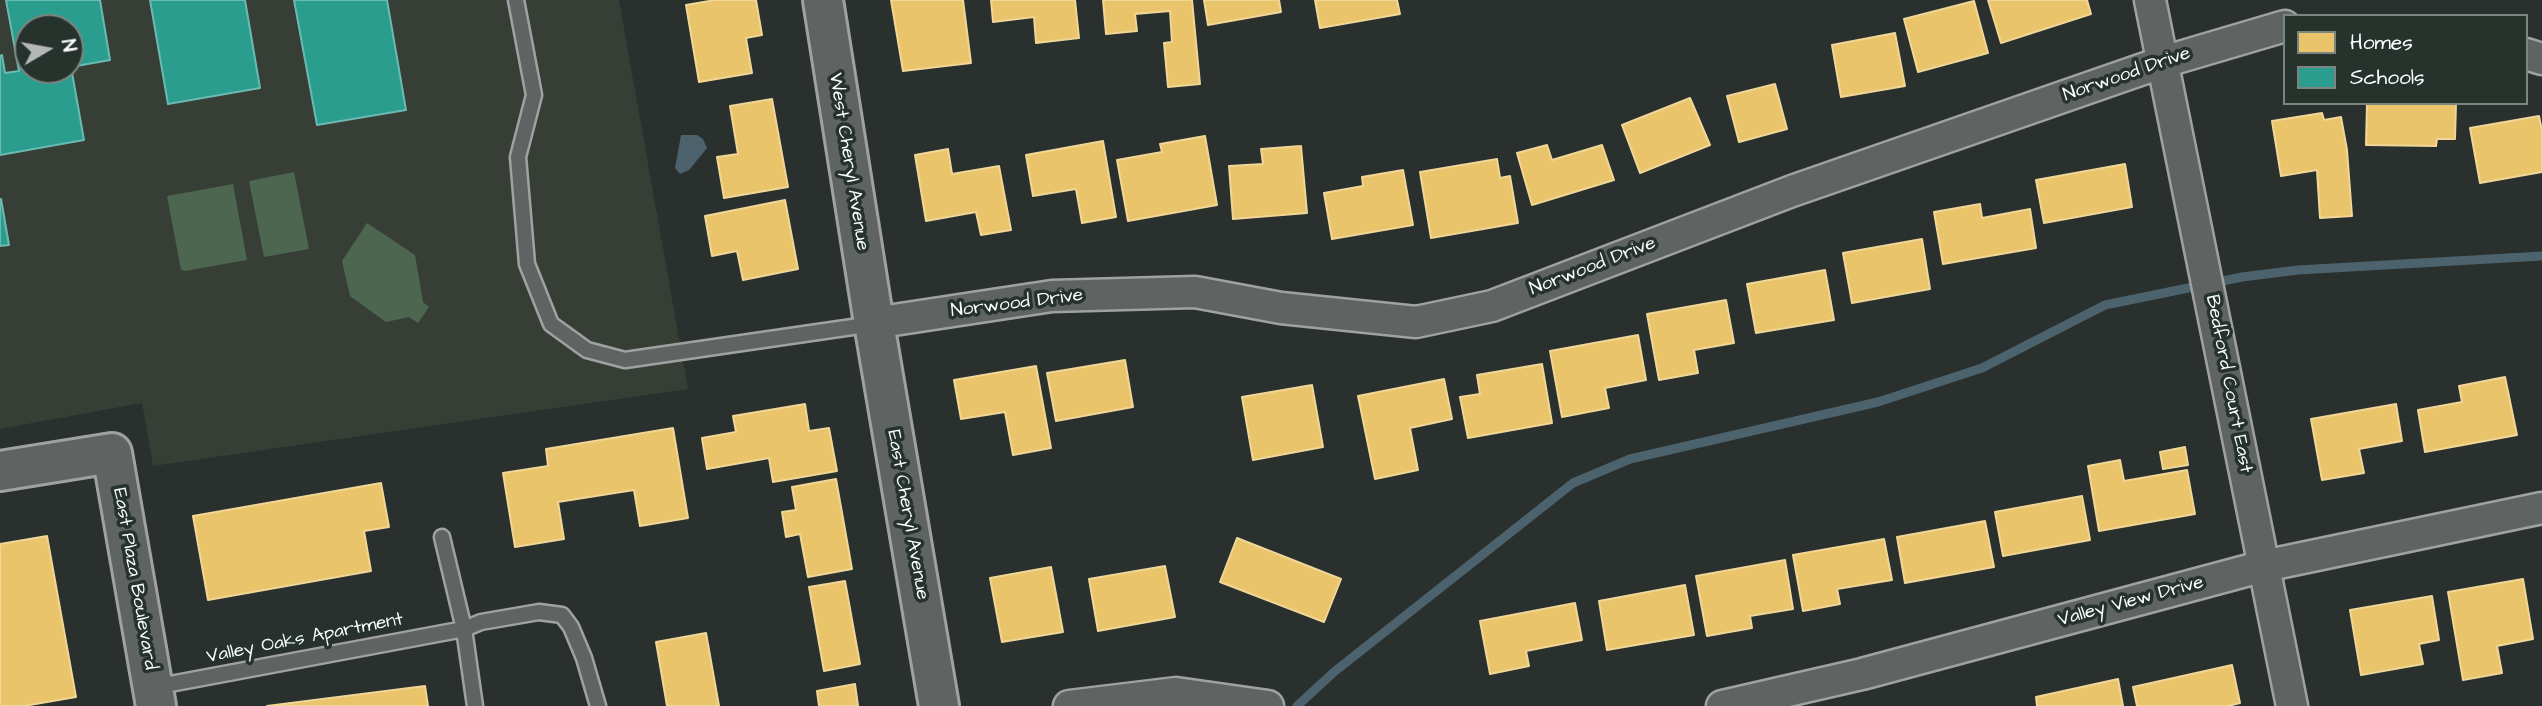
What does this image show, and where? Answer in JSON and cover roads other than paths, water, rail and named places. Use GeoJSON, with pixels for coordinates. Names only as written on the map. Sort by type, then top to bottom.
{"type":"FeatureCollection","features":[{"type":"Feature","properties":{"kind":"street","name":"West Cheryl Avenue"},"geometry":{"type":"LineString","coordinates":[[823,0],[874,323]]}},
{"type":"Feature","properties":{"kind":"street","name":"Bedford Court East"},"geometry":{"type":"LineString","coordinates":[[2150,0],[2292,706]]}},
{"type":"Feature","properties":{"kind":"street","name":"Norwood Drive"},"geometry":{"type":"LineString","coordinates":[[874,323],[1052,296],[1195,292],[1281,307],[1416,322],[1492,306],[1792,191],[2162,62],[2283,27]]}},
{"type":"Feature","properties":{"kind":"street","name":"East Cheryl Avenue"},"geometry":{"type":"LineString","coordinates":[[874,323],[939,706]]}},
{"type":"Feature","properties":{"kind":"street","name":"East Plaza Boulevard"},"geometry":{"type":"LineString","coordinates":[[0,471],[112,453],[154,696]]}},
{"type":"Feature","properties":{"kind":"street","name":"Valley View Drive"},"geometry":{"type":"LineString","coordinates":[[1722,706],[1863,674],[2264,566],[2542,508]]}},
{"type":"Feature","properties":{"kind":"street"},"geometry":{"type":"LineString","coordinates":[[1069,706],[1176,693],[1261,705]]}},
{"type":"Feature","properties":{"kind":"lane"},"geometry":{"type":"LineString","coordinates":[[516,0],[534,94],[518,157],[527,264],[551,324],[587,351],[625,360],[874,323]]}},
{"type":"Feature","properties":{"kind":"lane"},"geometry":{"type":"LineString","coordinates":[[442,537],[464,629],[475,706]]}},
{"type":"Feature","properties":{"kind":"lane","name":"Valley Oaks Apartment"},"geometry":{"type":"LineString","coordinates":[[154,696],[464,629],[481,622],[539,612],[562,615],[571,627],[584,658],[598,706]]}},
{"type":"Feature","properties":{"kind":"water"},"geometry":{"type":"Polygon","coordinates":[[[681,135],[697,135],[703,139],[707,148],[689,170],[680,174],[675,168],[681,135]]]}},
{"type":"Feature","properties":{"kind":"waterway"},"geometry":{"type":"LineString","coordinates":[[1297,706],[1334,672],[1573,483],[1630,459],[1878,402],[1982,368],[2105,305],[2242,277],[2298,270],[2542,256]]}}]}
